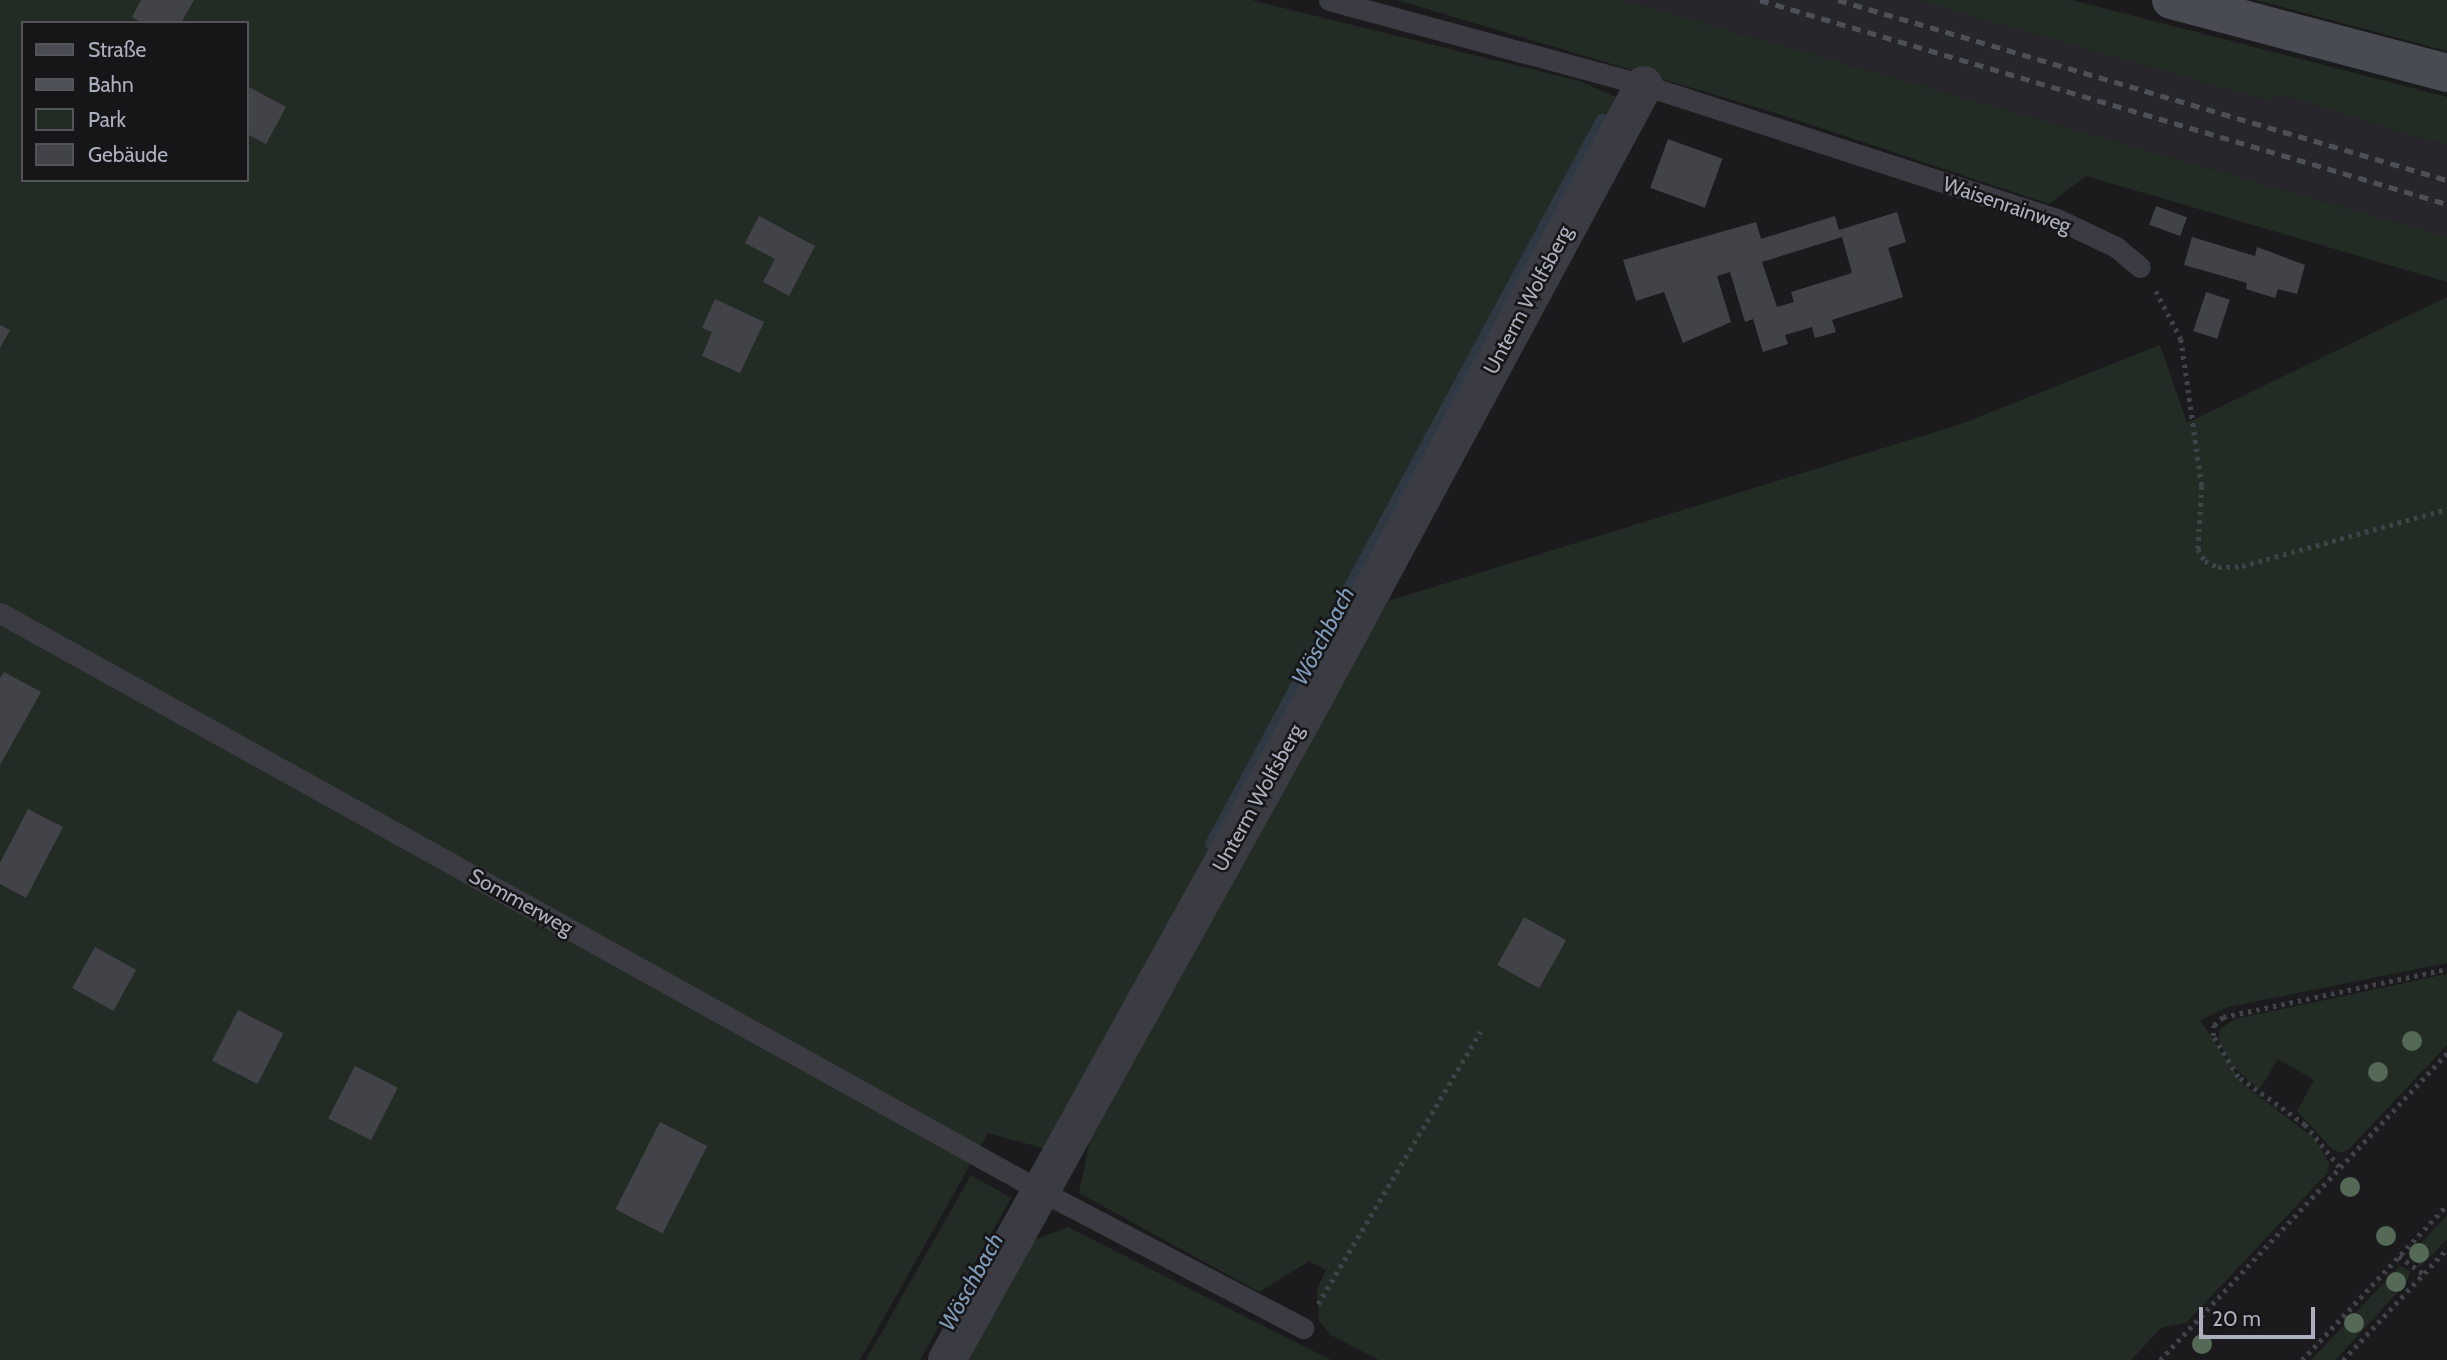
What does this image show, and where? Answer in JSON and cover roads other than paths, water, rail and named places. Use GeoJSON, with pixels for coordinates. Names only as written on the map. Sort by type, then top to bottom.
{"type":"FeatureCollection","features":[{"type":"Feature","properties":{"kind":"main road"},"geometry":{"type":"LineString","coordinates":[[2171,0],[2447,73]]}},
{"type":"Feature","properties":{"kind":"street","name":"Unterm Wolfsberg"},"geometry":{"type":"LineString","coordinates":[[947,1360],[1644,85]]}},
{"type":"Feature","properties":{"kind":"lane","name":"Waisenrainweg"},"geometry":{"type":"LineString","coordinates":[[1329,0],[1644,85],[2059,220],[2116,247],[2140,267]]}},
{"type":"Feature","properties":{"kind":"lane","name":"Sommerweg"},"geometry":{"type":"LineString","coordinates":[[0,612],[1041,1191],[1303,1328]]}},
{"type":"Feature","properties":{"kind":"waterway","name":"Wöschbach"},"geometry":{"type":"LineString","coordinates":[[1211,844],[1602,120]]}},
{"type":"Feature","properties":{"kind":"railway"},"geometry":{"type":"LineString","coordinates":[[1760,0],[2447,204]]}},
{"type":"Feature","properties":{"kind":"railway"},"geometry":{"type":"LineString","coordinates":[[1838,0],[2447,180]]}}]}
